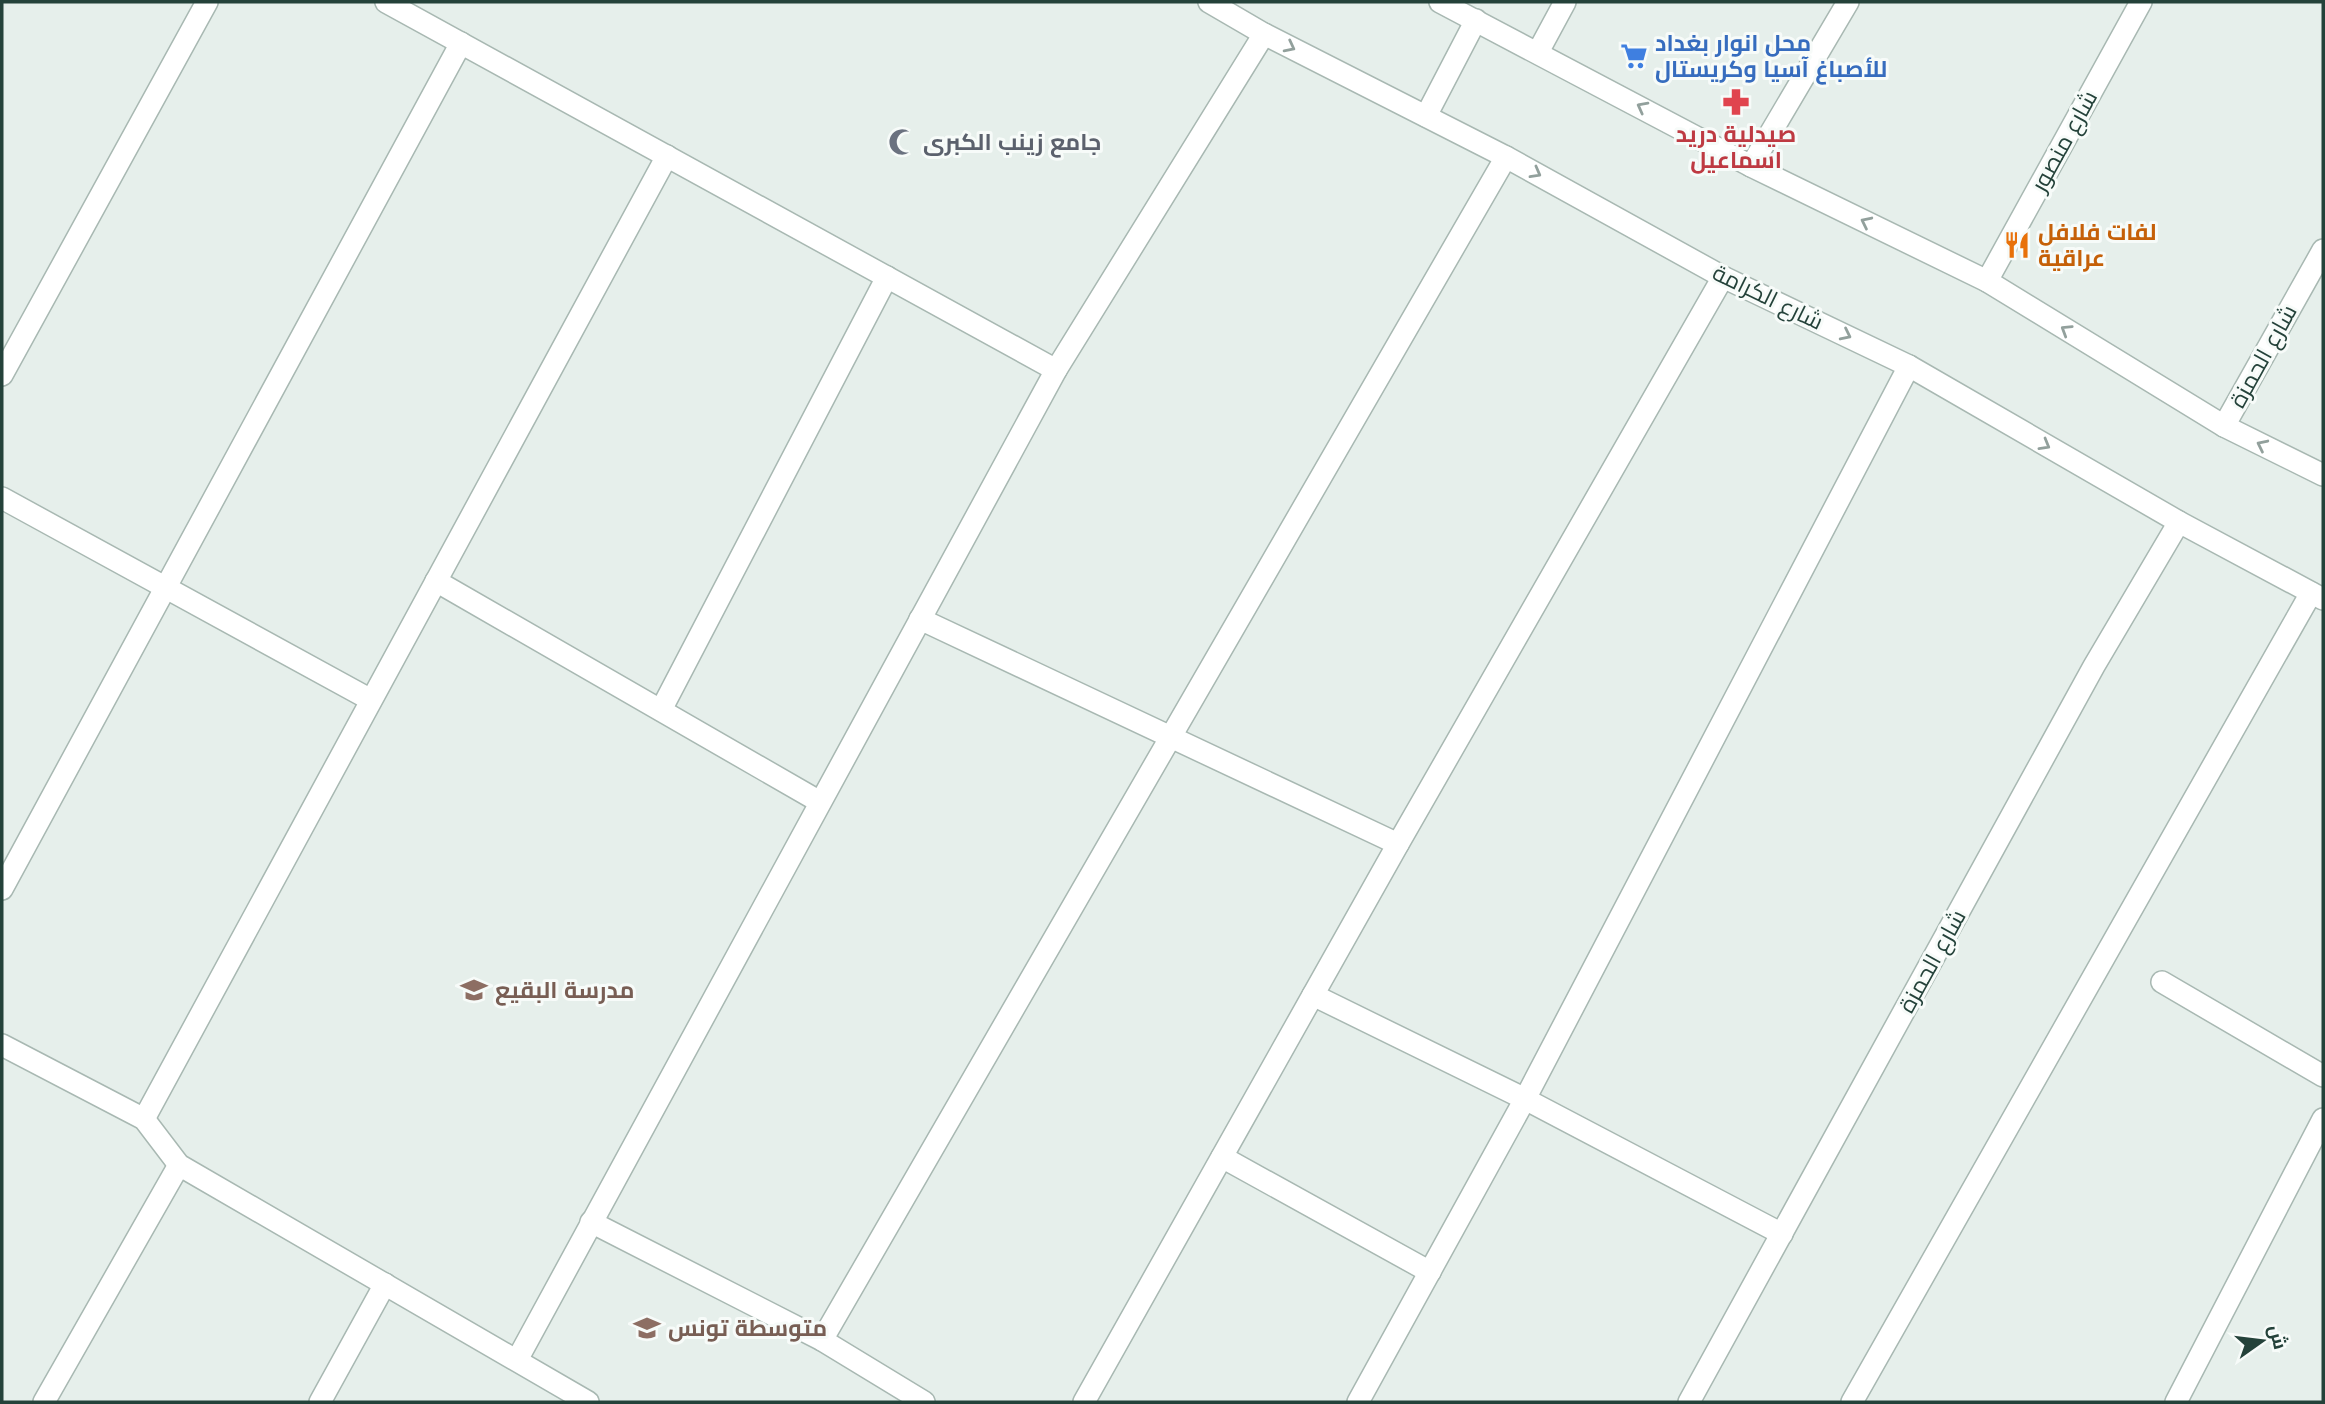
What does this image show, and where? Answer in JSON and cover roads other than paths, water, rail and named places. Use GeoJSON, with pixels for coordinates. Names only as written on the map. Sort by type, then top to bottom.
{"type":"FeatureCollection","features":[{"type":"Feature","properties":{"kind":"street"},"geometry":{"type":"LineString","coordinates":[[2,375],[207,2]]}},
{"type":"Feature","properties":{"kind":"street"},"geometry":{"type":"LineString","coordinates":[[386,2],[1056,370]]}},
{"type":"Feature","properties":{"kind":"street","name":"شارع الكرامة"},"geometry":{"type":"LineString","coordinates":[[1209,2],[1264,34],[1506,157],[1723,277],[1909,366],[2179,522],[2317,596]]}},
{"type":"Feature","properties":{"kind":"street"},"geometry":{"type":"LineString","coordinates":[[1440,2],[1751,166],[1987,281],[2224,426],[2323,475]]}},
{"type":"Feature","properties":{"kind":"street"},"geometry":{"type":"LineString","coordinates":[[1538,52],[1566,2]]}},
{"type":"Feature","properties":{"kind":"street"},"geometry":{"type":"LineString","coordinates":[[1751,166],[1848,2]]}},
{"type":"Feature","properties":{"kind":"street","name":"شارع منصور"},"geometry":{"type":"LineString","coordinates":[[1987,281],[2141,2]]}},
{"type":"Feature","properties":{"kind":"street"},"geometry":{"type":"LineString","coordinates":[[1426,116],[1476,20]]}},
{"type":"Feature","properties":{"kind":"street"},"geometry":{"type":"LineString","coordinates":[[517,1360],[1056,370],[1264,34]]}},
{"type":"Feature","properties":{"kind":"street"},"geometry":{"type":"LineString","coordinates":[[2,889],[461,43]]}},
{"type":"Feature","properties":{"kind":"street"},"geometry":{"type":"LineString","coordinates":[[144,1119],[667,156]]}},
{"type":"Feature","properties":{"kind":"street"},"geometry":{"type":"LineString","coordinates":[[822,1340],[1506,157]]}},
{"type":"Feature","properties":{"kind":"street","name":"شارع الحمزة"},"geometry":{"type":"LineString","coordinates":[[2224,426],[2323,250]]}},
{"type":"Feature","properties":{"kind":"street"},"geometry":{"type":"LineString","coordinates":[[661,710],[887,276]]}},
{"type":"Feature","properties":{"kind":"street"},"geometry":{"type":"LineString","coordinates":[[1084,1402],[1398,844],[1723,277]]}},
{"type":"Feature","properties":{"kind":"street"},"geometry":{"type":"LineString","coordinates":[[1358,1402],[1525,1099],[1909,366]]}},
{"type":"Feature","properties":{"kind":"street"},"geometry":{"type":"LineString","coordinates":[[2,498],[371,700]]}},
{"type":"Feature","properties":{"kind":"street","name":"شارع الحمزة"},"geometry":{"type":"LineString","coordinates":[[1689,1402],[2094,666],[2179,522]]}},
{"type":"Feature","properties":{"kind":"street"},"geometry":{"type":"LineString","coordinates":[[436,581],[820,802]]}},
{"type":"Feature","properties":{"kind":"street"},"geometry":{"type":"LineString","coordinates":[[1852,1402],[2317,596]]}},
{"type":"Feature","properties":{"kind":"street"},"geometry":{"type":"LineString","coordinates":[[920,619],[1398,844]]}},
{"type":"Feature","properties":{"kind":"street"},"geometry":{"type":"LineString","coordinates":[[2162,982],[2323,1076]]}},
{"type":"Feature","properties":{"kind":"street"},"geometry":{"type":"LineString","coordinates":[[1313,995],[1525,1099],[1782,1234]]}},
{"type":"Feature","properties":{"kind":"street"},"geometry":{"type":"LineString","coordinates":[[2,1045],[144,1119],[179,1165],[588,1402]]}},
{"type":"Feature","properties":{"kind":"street"},"geometry":{"type":"LineString","coordinates":[[2176,1402],[2323,1119]]}},
{"type":"Feature","properties":{"kind":"street"},"geometry":{"type":"LineString","coordinates":[[1222,1157],[1430,1272]]}},
{"type":"Feature","properties":{"kind":"street"},"geometry":{"type":"LineString","coordinates":[[44,1402],[179,1165]]}},
{"type":"Feature","properties":{"kind":"street"},"geometry":{"type":"LineString","coordinates":[[592,1222],[822,1340],[889,1394],[924,1402]]}},
{"type":"Feature","properties":{"kind":"street"},"geometry":{"type":"LineString","coordinates":[[320,1402],[385,1284]]}},
{"type":"Feature","properties":{"kind":"place","name":"محل انوار بغداد للأصباغ آسيا وكريستال"},"geometry":{"type":"Point","coordinates":[1634,56]}},
{"type":"Feature","properties":{"kind":"place","name":"صيدلية دريد اسماعيل"},"geometry":{"type":"Point","coordinates":[1736,102]}},
{"type":"Feature","properties":{"kind":"place","name":"جامع زينب الكبرى"},"geometry":{"type":"Point","coordinates":[902,142]}},
{"type":"Feature","properties":{"kind":"place","name":"لفات فلافل عراقية"},"geometry":{"type":"Point","coordinates":[2017,245]}},
{"type":"Feature","properties":{"kind":"place","name":"مدرسة البقيع"},"geometry":{"type":"Point","coordinates":[474,990]}},
{"type":"Feature","properties":{"kind":"place","name":"متوسطة تونس"},"geometry":{"type":"Point","coordinates":[647,1328]}}]}
